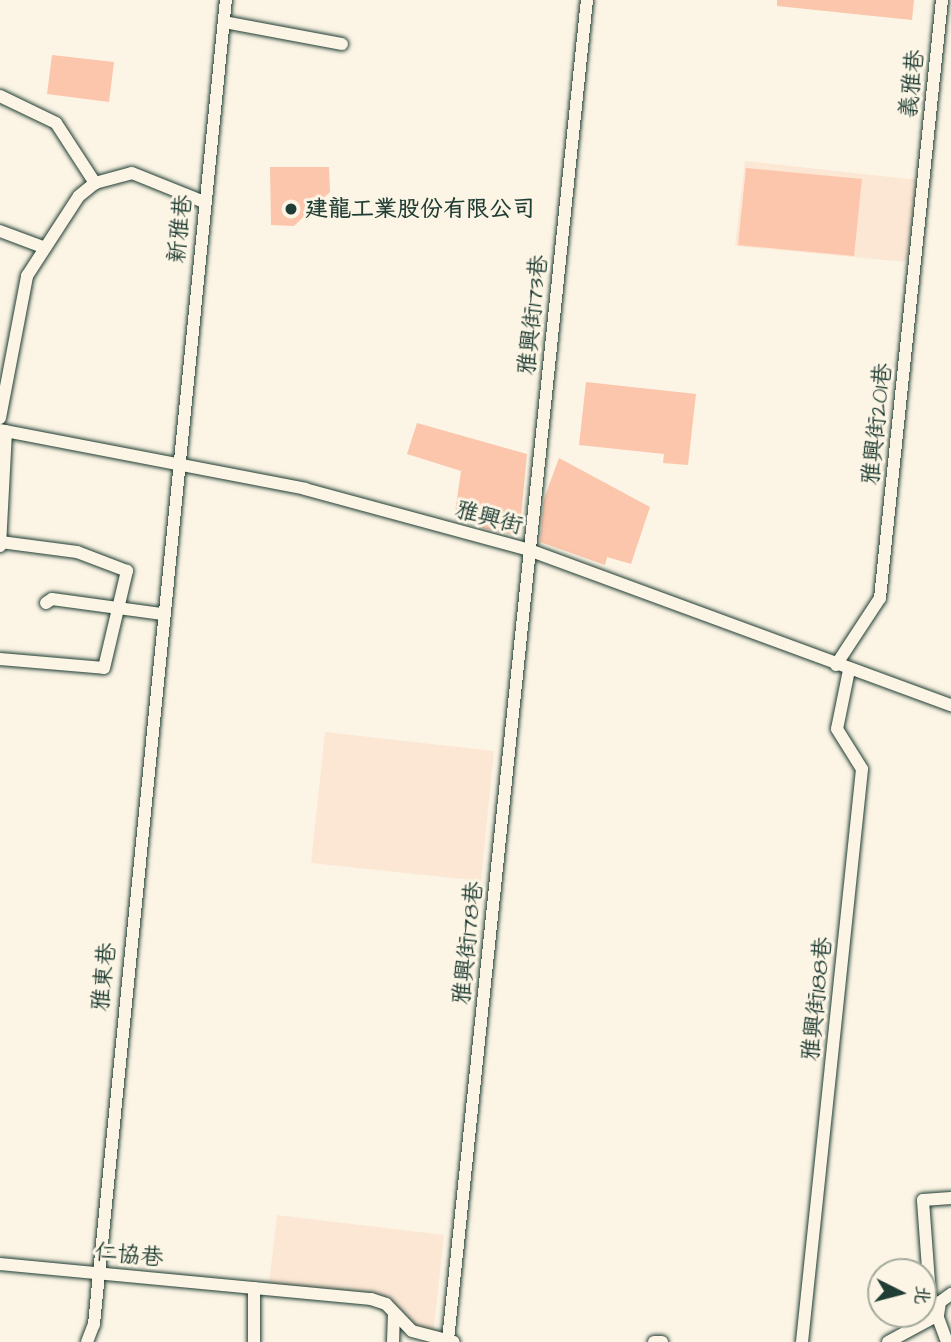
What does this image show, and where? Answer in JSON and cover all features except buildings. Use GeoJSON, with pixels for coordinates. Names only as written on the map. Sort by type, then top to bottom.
{"type":"FeatureCollection","features":[{"type":"Feature","properties":{"kind":"street","name":"新雅巷"},"geometry":{"type":"LineString","coordinates":[[177,463],[226,0]]}},
{"type":"Feature","properties":{"kind":"street","name":"雅興街173巷"},"geometry":{"type":"LineString","coordinates":[[529,550],[587,0]]}},
{"type":"Feature","properties":{"kind":"street","name":"義雅巷"},"geometry":{"type":"LineString","coordinates":[[924,173],[942,0]]}},
{"type":"Feature","properties":{"kind":"street"},"geometry":{"type":"LineString","coordinates":[[224,22],[342,44]]}},
{"type":"Feature","properties":{"kind":"street"},"geometry":{"type":"LineString","coordinates":[[0,96],[56,123],[95,183]]}},
{"type":"Feature","properties":{"kind":"street"},"geometry":{"type":"LineString","coordinates":[[0,418],[20,296],[43,247],[95,183],[140,173],[204,202]]}},
{"type":"Feature","properties":{"kind":"street","name":"雅興街201巷"},"geometry":{"type":"LineString","coordinates":[[836,665],[880,598],[924,173]]}},
{"type":"Feature","properties":{"kind":"street"},"geometry":{"type":"LineString","coordinates":[[0,231],[43,247]]}},
{"type":"Feature","properties":{"kind":"street"},"geometry":{"type":"LineString","coordinates":[[0,659],[98,671],[109,659],[126,568],[77,552],[0,544],[3,430]]}},
{"type":"Feature","properties":{"kind":"street","name":"雅興街"},"geometry":{"type":"LineString","coordinates":[[3,430],[305,489],[529,550],[849,670],[951,705]]}},
{"type":"Feature","properties":{"kind":"street","name":"雅東巷"},"geometry":{"type":"LineString","coordinates":[[87,1342],[177,463]]}},
{"type":"Feature","properties":{"kind":"street","name":"雅興街178巷"},"geometry":{"type":"LineString","coordinates":[[451,1341],[529,550]]}},
{"type":"Feature","properties":{"kind":"street"},"geometry":{"type":"LineString","coordinates":[[46,603],[52,599],[161,614]]}},
{"type":"Feature","properties":{"kind":"street","name":"雅興街188巷"},"geometry":{"type":"LineString","coordinates":[[802,1342],[862,769],[837,729],[849,670]]}},
{"type":"Feature","properties":{"kind":"street"},"geometry":{"type":"LineString","coordinates":[[947,1342],[930,1296],[923,1200],[951,1198]]}},
{"type":"Feature","properties":{"kind":"street","name":"仁協巷"},"geometry":{"type":"LineString","coordinates":[[0,1264],[371,1299],[394,1313],[412,1331],[451,1341]]}},
{"type":"Feature","properties":{"kind":"street"},"geometry":{"type":"LineString","coordinates":[[254,1288],[254,1342]]}},
{"type":"Feature","properties":{"kind":"street"},"geometry":{"type":"LineString","coordinates":[[938,1315],[940,1302],[951,1294]]}},
{"type":"Feature","properties":{"kind":"street"},"geometry":{"type":"LineString","coordinates":[[393,1342],[394,1313]]}},
{"type":"Feature","properties":{"kind":"street"},"geometry":{"type":"LineString","coordinates":[[888,1342],[938,1315]]}},
{"type":"Feature","properties":{"kind":"street"},"geometry":{"type":"LineString","coordinates":[[653,1342],[662,1342]]}},
{"type":"Feature","properties":{"kind":"shaded area"},"geometry":{"type":"Polygon","coordinates":[[[745,161],[918,180],[906,262],[735,246],[745,161]]]}},
{"type":"Feature","properties":{"kind":"shaded area"},"geometry":{"type":"Polygon","coordinates":[[[325,732],[494,751],[481,881],[311,863],[325,732]]]}},
{"type":"Feature","properties":{"kind":"shaded area"},"geometry":{"type":"Polygon","coordinates":[[[277,1215],[444,1235],[433,1336],[400,1329],[377,1302],[268,1291],[277,1215]]]}},
{"type":"Feature","properties":{"kind":"place","name":"建龍工業股份有限公司"},"geometry":{"type":"Point","coordinates":[291,209]}}]}
